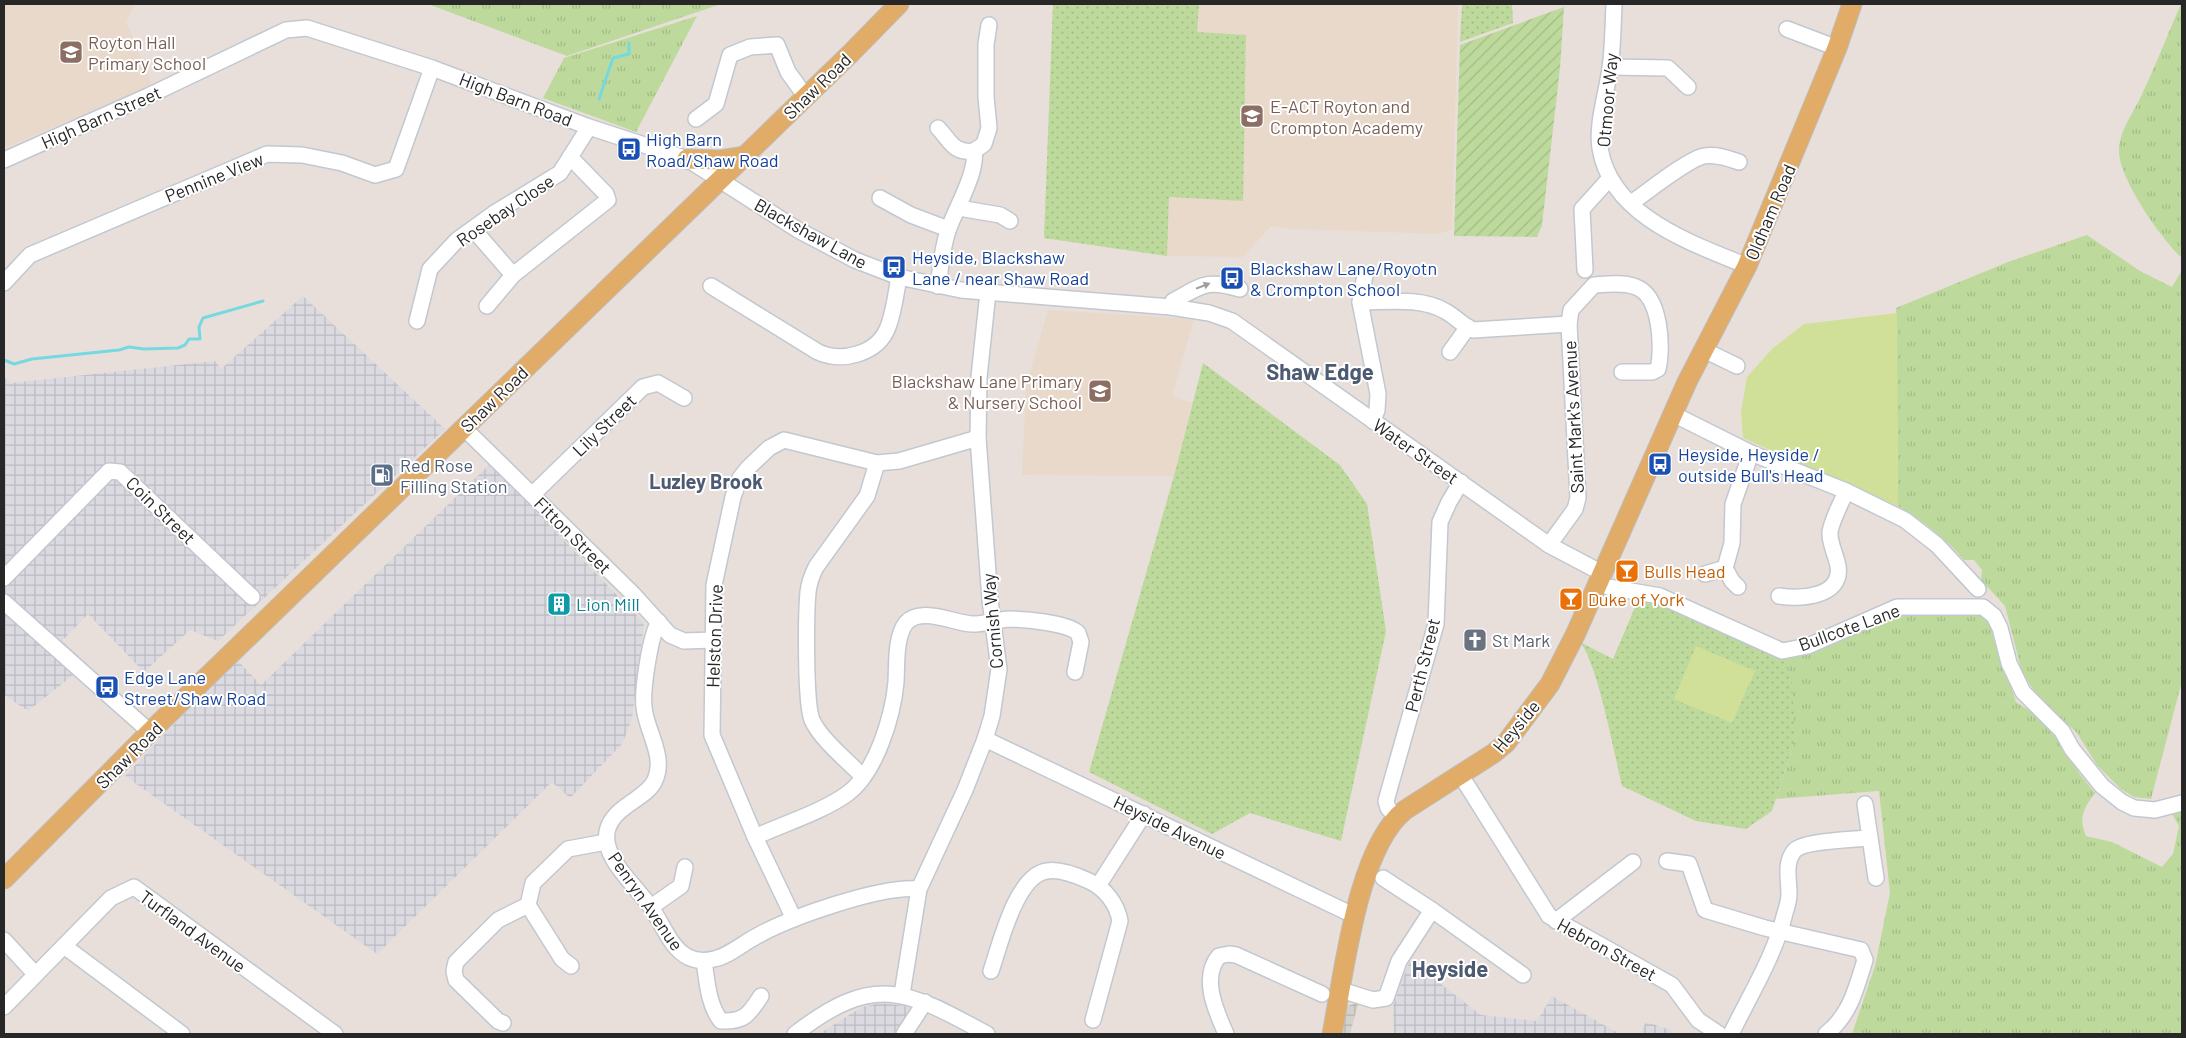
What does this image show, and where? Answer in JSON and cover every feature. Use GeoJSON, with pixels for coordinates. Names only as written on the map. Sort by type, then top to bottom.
{"type":"FeatureCollection","features":[{"type":"Feature","properties":{"kind":"main road","name":"Shaw Road"},"geometry":{"type":"LineString","coordinates":[[4,879],[150,732],[746,156],[899,4]]}},
{"type":"Feature","properties":{"kind":"main road","name":"Oldham Road"},"geometry":{"type":"LineString","coordinates":[[1673,414],[1747,266],[1837,48],[1852,4]]}},
{"type":"Feature","properties":{"kind":"main road"},"geometry":{"type":"LineString","coordinates":[[687,159],[720,160],[746,156]]}},
{"type":"Feature","properties":{"kind":"main road","name":"Heyside"},"geometry":{"type":"LineString","coordinates":[[1332,1034],[1355,916],[1366,871],[1384,833],[1396,817],[1494,753],[1506,742],[1528,715],[1550,684],[1602,578],[1673,414]]}},
{"type":"Feature","properties":{"kind":"street","name":"Otmoor Way"},"geometry":{"type":"LineString","coordinates":[[1614,4],[1610,67],[1600,147],[1610,178],[1631,203],[1661,227],[1747,266]]}},
{"type":"Feature","properties":{"kind":"street"},"geometry":{"type":"LineString","coordinates":[[938,128],[952,147],[963,152],[974,151],[984,144],[989,128],[986,97],[989,26]]}},
{"type":"Feature","properties":{"kind":"street","name":"High Barn Road"},"geometry":{"type":"LineString","coordinates":[[307,28],[432,68],[589,127],[687,159],[721,179]]}},
{"type":"Feature","properties":{"kind":"street","name":"High Barn Street"},"geometry":{"type":"LineString","coordinates":[[4,160],[148,96],[286,30],[307,28]]}},
{"type":"Feature","properties":{"kind":"street"},"geometry":{"type":"LineString","coordinates":[[1787,29],[1837,48]]}},
{"type":"Feature","properties":{"kind":"street"},"geometry":{"type":"LineString","coordinates":[[696,119],[716,104],[730,55],[750,47],[777,45],[788,72],[806,97]]}},
{"type":"Feature","properties":{"kind":"street"},"geometry":{"type":"LineString","coordinates":[[1610,67],[1668,68],[1688,87]]}},
{"type":"Feature","properties":{"kind":"street","name":"Pennine View"},"geometry":{"type":"LineString","coordinates":[[4,283],[30,255],[267,154],[302,155],[334,162],[375,176],[396,169],[432,68]]}},
{"type":"Feature","properties":{"kind":"street","name":"Rosebay Close"},"geometry":{"type":"LineString","coordinates":[[417,321],[430,269],[457,240],[472,228],[560,173],[589,127]]}},
{"type":"Feature","properties":{"kind":"street"},"geometry":{"type":"LineString","coordinates":[[938,286],[948,229],[959,208],[975,164],[974,151]]}},
{"type":"Feature","properties":{"kind":"street"},"geometry":{"type":"LineString","coordinates":[[1631,203],[1667,177],[1703,156],[1724,157],[1739,162]]}},
{"type":"Feature","properties":{"kind":"street"},"geometry":{"type":"LineString","coordinates":[[487,306],[513,275],[608,200],[606,194],[570,157]]}},
{"type":"Feature","properties":{"kind":"street"},"geometry":{"type":"LineString","coordinates":[[1585,270],[1582,209],[1610,178]]}},
{"type":"Feature","properties":{"kind":"street","name":"Blackshaw Lane"},"geometry":{"type":"LineString","coordinates":[[721,179],[798,230],[855,260],[899,277],[938,286],[988,292],[1171,307],[1209,313],[1232,321]]}},
{"type":"Feature","properties":{"kind":"street"},"geometry":{"type":"LineString","coordinates":[[880,198],[912,215],[948,229]]}},
{"type":"Feature","properties":{"kind":"street"},"geometry":{"type":"LineString","coordinates":[[959,208],[1000,215],[1010,221]]}},
{"type":"Feature","properties":{"kind":"street"},"geometry":{"type":"LineString","coordinates":[[472,228],[513,275]]}},
{"type":"Feature","properties":{"kind":"street"},"geometry":{"type":"LineString","coordinates":[[1365,275],[1360,302],[1378,394],[1377,410],[1373,421]]}},
{"type":"Feature","properties":{"kind":"street"},"geometry":{"type":"LineString","coordinates":[[711,286],[818,352],[832,357],[839,357],[864,353],[883,336],[888,328],[899,277]]}},
{"type":"Feature","properties":{"kind":"street"},"geometry":{"type":"LineString","coordinates":[[1171,307],[1174,301],[1208,283],[1218,282],[1240,288]]}},
{"type":"Feature","properties":{"kind":"street"},"geometry":{"type":"LineString","coordinates":[[1450,352],[1471,329],[1570,317],[1594,285],[1628,285],[1642,289],[1652,302],[1656,313],[1659,328],[1658,369],[1652,372],[1622,372]]}},
{"type":"Feature","properties":{"kind":"street","name":"Cornish Way"},"geometry":{"type":"LineString","coordinates":[[902,994],[919,889],[965,790],[985,739],[992,716],[999,669],[995,623],[990,600],[978,438],[978,377],[988,292]]}},
{"type":"Feature","properties":{"kind":"street"},"geometry":{"type":"LineString","coordinates":[[1360,302],[1414,302],[1430,305],[1443,310],[1471,329]]}},
{"type":"Feature","properties":{"kind":"street","name":"Saint Mark's Avenue"},"geometry":{"type":"LineString","coordinates":[[1549,544],[1575,509],[1578,498],[1570,317]]}},
{"type":"Feature","properties":{"kind":"street","name":"Water Street"},"geometry":{"type":"LineString","coordinates":[[1232,321],[1549,544],[1602,578]]}},
{"type":"Feature","properties":{"kind":"street"},"geometry":{"type":"LineString","coordinates":[[1704,350],[1737,366]]}},
{"type":"Feature","properties":{"kind":"street","name":"Lily Street"},"geometry":{"type":"LineString","coordinates":[[533,494],[643,387],[658,383],[684,398]]}},
{"type":"Feature","properties":{"kind":"street"},"geometry":{"type":"LineString","coordinates":[[1673,414],[1750,453],[1885,509],[1923,532],[1952,559],[1978,589]]}},
{"type":"Feature","properties":{"kind":"street","name":"Fitton Street"},"geometry":{"type":"LineString","coordinates":[[464,428],[533,494],[670,635],[684,641],[712,640]]}},
{"type":"Feature","properties":{"kind":"street","name":"Helston Drive"},"geometry":{"type":"LineString","coordinates":[[794,919],[754,837],[712,735],[714,585],[733,498],[740,478],[769,448],[784,440],[877,462],[899,461],[978,438]]}},
{"type":"Feature","properties":{"kind":"street"},"geometry":{"type":"LineString","coordinates":[[1725,568],[1732,543],[1733,504],[1750,453]]}},
{"type":"Feature","properties":{"kind":"street"},"geometry":{"type":"LineString","coordinates":[[863,777],[822,735],[811,718],[808,689],[808,595],[811,578],[816,566],[866,496],[877,462]]}},
{"type":"Feature","properties":{"kind":"street","name":"Coin Street"},"geometry":{"type":"LineString","coordinates":[[4,578],[109,471],[120,472],[252,597]]}},
{"type":"Feature","properties":{"kind":"street","name":"Perth Street"},"geometry":{"type":"LineString","coordinates":[[1396,817],[1388,808],[1386,801],[1436,624],[1440,522],[1448,502],[1461,482]]}},
{"type":"Feature","properties":{"kind":"street"},"geometry":{"type":"LineString","coordinates":[[1779,596],[1811,597],[1823,592],[1837,578],[1838,568],[1830,532],[1846,492]]}},
{"type":"Feature","properties":{"kind":"street"},"geometry":{"type":"LineString","coordinates":[[1705,574],[1725,568]]}},
{"type":"Feature","properties":{"kind":"street"},"geometry":{"type":"LineString","coordinates":[[1725,568],[1738,587]]}},
{"type":"Feature","properties":{"kind":"street","name":"Bullcote Lane"},"geometry":{"type":"LineString","coordinates":[[1602,578],[1608,587],[1660,596],[1782,651],[1808,646],[1898,607],[1983,607],[1994,616],[2000,628],[2009,663],[2023,692],[2062,731],[2072,749],[2102,786],[2122,802],[2134,808],[2155,810],[2182,803]]}},
{"type":"Feature","properties":{"kind":"street"},"geometry":{"type":"LineString","coordinates":[[4,602],[150,732]]}},
{"type":"Feature","properties":{"kind":"street"},"geometry":{"type":"LineString","coordinates":[[754,837],[831,803],[848,793],[863,777],[887,728],[896,688],[899,644],[905,625],[912,618],[921,616],[971,624],[995,623],[1007,619],[1026,620],[1075,630],[1081,642],[1075,672]]}},
{"type":"Feature","properties":{"kind":"street","name":"Penryn Avenue"},"geometry":{"type":"LineString","coordinates":[[659,622],[655,628],[648,661],[643,706],[658,760],[658,770],[651,788],[612,818],[607,830],[606,842],[610,856],[651,907],[683,954],[689,958],[704,961],[716,959],[757,935],[794,919],[867,897],[907,888],[919,889]]}},
{"type":"Feature","properties":{"kind":"street","name":"Heyside Avenue"},"geometry":{"type":"LineString","coordinates":[[985,739],[1355,916]]}},
{"type":"Feature","properties":{"kind":"street","name":"Hebron Street"},"geometry":{"type":"LineString","coordinates":[[1460,774],[1549,916],[1672,985],[1698,1020],[1719,1034]]}},
{"type":"Feature","properties":{"kind":"street"},"geometry":{"type":"LineString","coordinates":[[1866,804],[1876,878]]}},
{"type":"Feature","properties":{"kind":"street"},"geometry":{"type":"LineString","coordinates":[[1098,886],[1144,814]]}},
{"type":"Feature","properties":{"kind":"street"},"geometry":{"type":"LineString","coordinates":[[1731,1034],[1780,931],[1789,896],[1787,870],[1790,856],[1796,848],[1870,838]]}},
{"type":"Feature","properties":{"kind":"street"},"geometry":{"type":"LineString","coordinates":[[570,966],[562,959],[528,905],[533,883],[568,849],[606,842]]}},
{"type":"Feature","properties":{"kind":"street"},"geometry":{"type":"LineString","coordinates":[[1667,861],[1689,864],[1704,910],[1780,931],[1861,950],[1866,960],[1851,1005],[1839,1024],[1826,1034]]}},
{"type":"Feature","properties":{"kind":"street"},"geometry":{"type":"LineString","coordinates":[[1556,921],[1633,862]]}},
{"type":"Feature","properties":{"kind":"street"},"geometry":{"type":"LineString","coordinates":[[651,907],[681,886],[685,867]]}},
{"type":"Feature","properties":{"kind":"street"},"geometry":{"type":"LineString","coordinates":[[991,971],[1019,895],[1032,878],[1043,872],[1052,871],[1085,879],[1098,886],[1118,907],[1120,921],[1093,1020]]}},
{"type":"Feature","properties":{"kind":"street"},"geometry":{"type":"LineString","coordinates":[[1382,878],[1432,910],[1523,975]]}},
{"type":"Feature","properties":{"kind":"street","name":"Turfland Avenue"},"geometry":{"type":"LineString","coordinates":[[4,1007],[111,898],[134,887],[335,1034]]}},
{"type":"Feature","properties":{"kind":"street"},"geometry":{"type":"LineString","coordinates":[[503,1023],[498,1021],[456,980],[454,966],[498,920],[528,905]]}},
{"type":"Feature","properties":{"kind":"street"},"geometry":{"type":"LineString","coordinates":[[1341,990],[1373,1000],[1386,998],[1399,961],[1432,910]]}},
{"type":"Feature","properties":{"kind":"street"},"geometry":{"type":"LineString","coordinates":[[4,940],[35,974]]}},
{"type":"Feature","properties":{"kind":"street"},"geometry":{"type":"LineString","coordinates":[[64,946],[177,1033]]}},
{"type":"Feature","properties":{"kind":"street"},"geometry":{"type":"LineString","coordinates":[[1226,1034],[1212,998],[1213,971],[1219,956],[1236,955],[1322,994]]}},
{"type":"Feature","properties":{"kind":"street"},"geometry":{"type":"LineString","coordinates":[[704,961],[710,996],[716,1015],[721,1021],[735,1022],[748,1015],[761,996]]}},
{"type":"Feature","properties":{"kind":"street"},"geometry":{"type":"LineString","coordinates":[[795,1034],[813,1020],[848,1002],[882,993],[902,994],[925,1002],[987,1034]]}},
{"type":"Feature","properties":{"kind":"street"},"geometry":{"type":"LineString","coordinates":[[904,1034],[925,1002]]}},
{"type":"Feature","properties":{"kind":"shaded area","name":"Royton Hall Primary School"},"geometry":{"type":"Polygon","coordinates":[[[4,4],[135,4],[126,21],[151,83],[146,88],[4,148],[4,4]]]}},
{"type":"Feature","properties":{"kind":"shaded area","name":"E-ACT Royton and Crompton Academy"},"geometry":{"type":"Polygon","coordinates":[[[1053,4],[1456,4],[1458,6],[1452,229],[1439,234],[1292,229],[1271,226],[1243,257],[1167,256],[1044,238],[1053,4]]]}},
{"type":"Feature","properties":{"kind":"shaded area"},"geometry":{"type":"Polygon","coordinates":[[[303,296],[445,429],[218,641],[190,630],[144,672],[88,614],[62,641],[87,664],[28,711],[4,695],[4,377],[11,383],[215,361],[221,369],[303,296]]]}},
{"type":"Feature","properties":{"kind":"shaded area","name":"Blackshaw Lane Primary & Nursery School"},"geometry":{"type":"Polygon","coordinates":[[[1048,310],[1194,319],[1172,396],[1192,403],[1174,476],[1022,475],[1026,386],[1048,310]]]}},
{"type":"Feature","properties":{"kind":"shaded area"},"geometry":{"type":"Polygon","coordinates":[[[490,464],[644,623],[632,719],[622,744],[570,798],[552,782],[377,954],[125,776],[236,659],[261,685],[490,464]]]}},
{"type":"Feature","properties":{"kind":"shaded area"},"geometry":{"type":"Polygon","coordinates":[[[1410,960],[1481,1015],[1537,1021],[1552,996],[1620,1034],[1394,1034],[1393,1006],[1410,960]]]}},
{"type":"Feature","properties":{"kind":"shaded area"},"geometry":{"type":"Polygon","coordinates":[[[882,1003],[912,1007],[897,1034],[819,1034],[862,1007],[882,1003]]]}},
{"type":"Feature","properties":{"kind":"shaded area"},"geometry":{"type":"Polygon","coordinates":[[[1358,1004],[1350,1034],[1337,1034],[1345,1007],[1358,1004]]]}},
{"type":"Feature","properties":{"kind":"shaded area"},"geometry":{"type":"Polygon","coordinates":[[[1646,1022],[1671,1030],[1672,1034],[1640,1034],[1646,1022]]]}},
{"type":"Feature","properties":{"kind":"green space"},"geometry":{"type":"Polygon","coordinates":[[[428,4],[721,4],[567,56],[428,4]]]}},
{"type":"Feature","properties":{"kind":"green space"},"geometry":{"type":"Polygon","coordinates":[[[1053,4],[1199,4],[1197,32],[1246,35],[1243,201],[1169,197],[1167,256],[1044,238],[1053,4]]]}},
{"type":"Feature","properties":{"kind":"green space"},"geometry":{"type":"Polygon","coordinates":[[[1462,4],[1512,4],[1513,23],[1460,42],[1462,4]]]}},
{"type":"Feature","properties":{"kind":"green space"},"geometry":{"type":"Polygon","coordinates":[[[2181,4],[2182,258],[2153,224],[2143,208],[2126,177],[2119,151],[2124,128],[2140,99],[2181,4]]]}},
{"type":"Feature","properties":{"kind":"green space"},"geometry":{"type":"Polygon","coordinates":[[[1564,7],[1560,68],[1542,225],[1537,237],[1454,236],[1460,45],[1564,7]]]}},
{"type":"Feature","properties":{"kind":"green space"},"geometry":{"type":"Polygon","coordinates":[[[697,16],[636,132],[543,98],[564,58],[697,16]]]}},
{"type":"Feature","properties":{"kind":"green space"},"geometry":{"type":"Polygon","coordinates":[[[2087,235],[2140,271],[2172,287],[2182,270],[2182,681],[2151,799],[2134,797],[2121,789],[2097,765],[2077,733],[2036,694],[2022,672],[2005,606],[1981,580],[1982,570],[1974,560],[1964,560],[1933,530],[1898,506],[1896,308],[2008,262],[2087,235]]]}},
{"type":"Feature","properties":{"kind":"green space"},"geometry":{"type":"Polygon","coordinates":[[[1897,313],[1898,506],[1743,438],[1741,412],[1747,377],[1772,349],[1804,324],[1897,313]]]}},
{"type":"Feature","properties":{"kind":"green space"},"geometry":{"type":"Polygon","coordinates":[[[1203,363],[1340,465],[1367,504],[1386,631],[1341,841],[1250,813],[1212,834],[1089,772],[1174,476],[1203,363]]]}},
{"type":"Feature","properties":{"kind":"green space"},"geometry":{"type":"Polygon","coordinates":[[[1638,600],[1664,606],[1783,655],[1792,680],[1795,740],[1772,811],[1746,829],[1696,821],[1622,786],[1599,689],[1587,653],[1580,642],[1613,659],[1638,600]]]}},
{"type":"Feature","properties":{"kind":"green space"},"geometry":{"type":"Polygon","coordinates":[[[1899,614],[1981,615],[1989,620],[2016,702],[2048,723],[2079,773],[2095,793],[2083,813],[2082,823],[2086,836],[2112,842],[2162,867],[2173,854],[2179,826],[2172,814],[2182,807],[2182,1034],[1852,1034],[1875,966],[1890,893],[1879,791],[1776,799],[1795,740],[1783,655],[1817,649],[1899,614]]]}},
{"type":"Feature","properties":{"kind":"green space"},"geometry":{"type":"Polygon","coordinates":[[[1696,646],[1755,671],[1732,723],[1674,699],[1696,646]]]}},
{"type":"Feature","properties":{"kind":"waterway"},"geometry":{"type":"LineString","coordinates":[[599,99],[613,58],[629,54],[629,43]]}},
{"type":"Feature","properties":{"kind":"waterway"},"geometry":{"type":"LineString","coordinates":[[4,360],[14,364],[32,359],[119,350],[129,347],[144,349],[178,348],[185,345],[189,339],[200,339],[199,327],[203,318],[263,301]]}},
{"type":"Feature","properties":{"kind":"place","name":"Royton Hall Primary School"},"geometry":{"type":"Point","coordinates":[71,52]}},
{"type":"Feature","properties":{"kind":"place","name":"E-ACT Royton and Crompton Academy"},"geometry":{"type":"Point","coordinates":[1252,116]}},
{"type":"Feature","properties":{"kind":"place","name":"High Barn Road/Shaw Road"},"geometry":{"type":"Point","coordinates":[629,149]}},
{"type":"Feature","properties":{"kind":"place","name":"Heyside, Blackshaw Lane / near Shaw Road"},"geometry":{"type":"Point","coordinates":[894,267]}},
{"type":"Feature","properties":{"kind":"place","name":"Blackshaw Lane/Royotn & Crompton School"},"geometry":{"type":"Point","coordinates":[1232,278]}},
{"type":"Feature","properties":{"kind":"place","name":"Blackshaw Lane Primary & Nursery School"},"geometry":{"type":"Point","coordinates":[1100,391]}},
{"type":"Feature","properties":{"kind":"place","name":"Heyside, Heyside / outside Bull's Head"},"geometry":{"type":"Point","coordinates":[1660,464]}},
{"type":"Feature","properties":{"kind":"place","name":"Red Rose Filling Station"},"geometry":{"type":"Point","coordinates":[382,475]}},
{"type":"Feature","properties":{"kind":"place","name":"Bulls Head"},"geometry":{"type":"Point","coordinates":[1627,571]}},
{"type":"Feature","properties":{"kind":"place","name":"Duke of York"},"geometry":{"type":"Point","coordinates":[1571,599]}},
{"type":"Feature","properties":{"kind":"place","name":"Lion Mill"},"geometry":{"type":"Point","coordinates":[559,604]}},
{"type":"Feature","properties":{"kind":"place","name":"St Mark"},"geometry":{"type":"Point","coordinates":[1475,640]}},
{"type":"Feature","properties":{"kind":"place","name":"Edge Lane Street/Shaw Road"},"geometry":{"type":"Point","coordinates":[107,687]}},
{"type":"Feature","properties":{"kind":"district","name":"Shaw Edge"},"geometry":{"type":"Point","coordinates":[1320,371]}},
{"type":"Feature","properties":{"kind":"district","name":"Luzley Brook"},"geometry":{"type":"Point","coordinates":[706,481]}},
{"type":"Feature","properties":{"kind":"district","name":"Heyside"},"geometry":{"type":"Point","coordinates":[1450,968]}}]}
